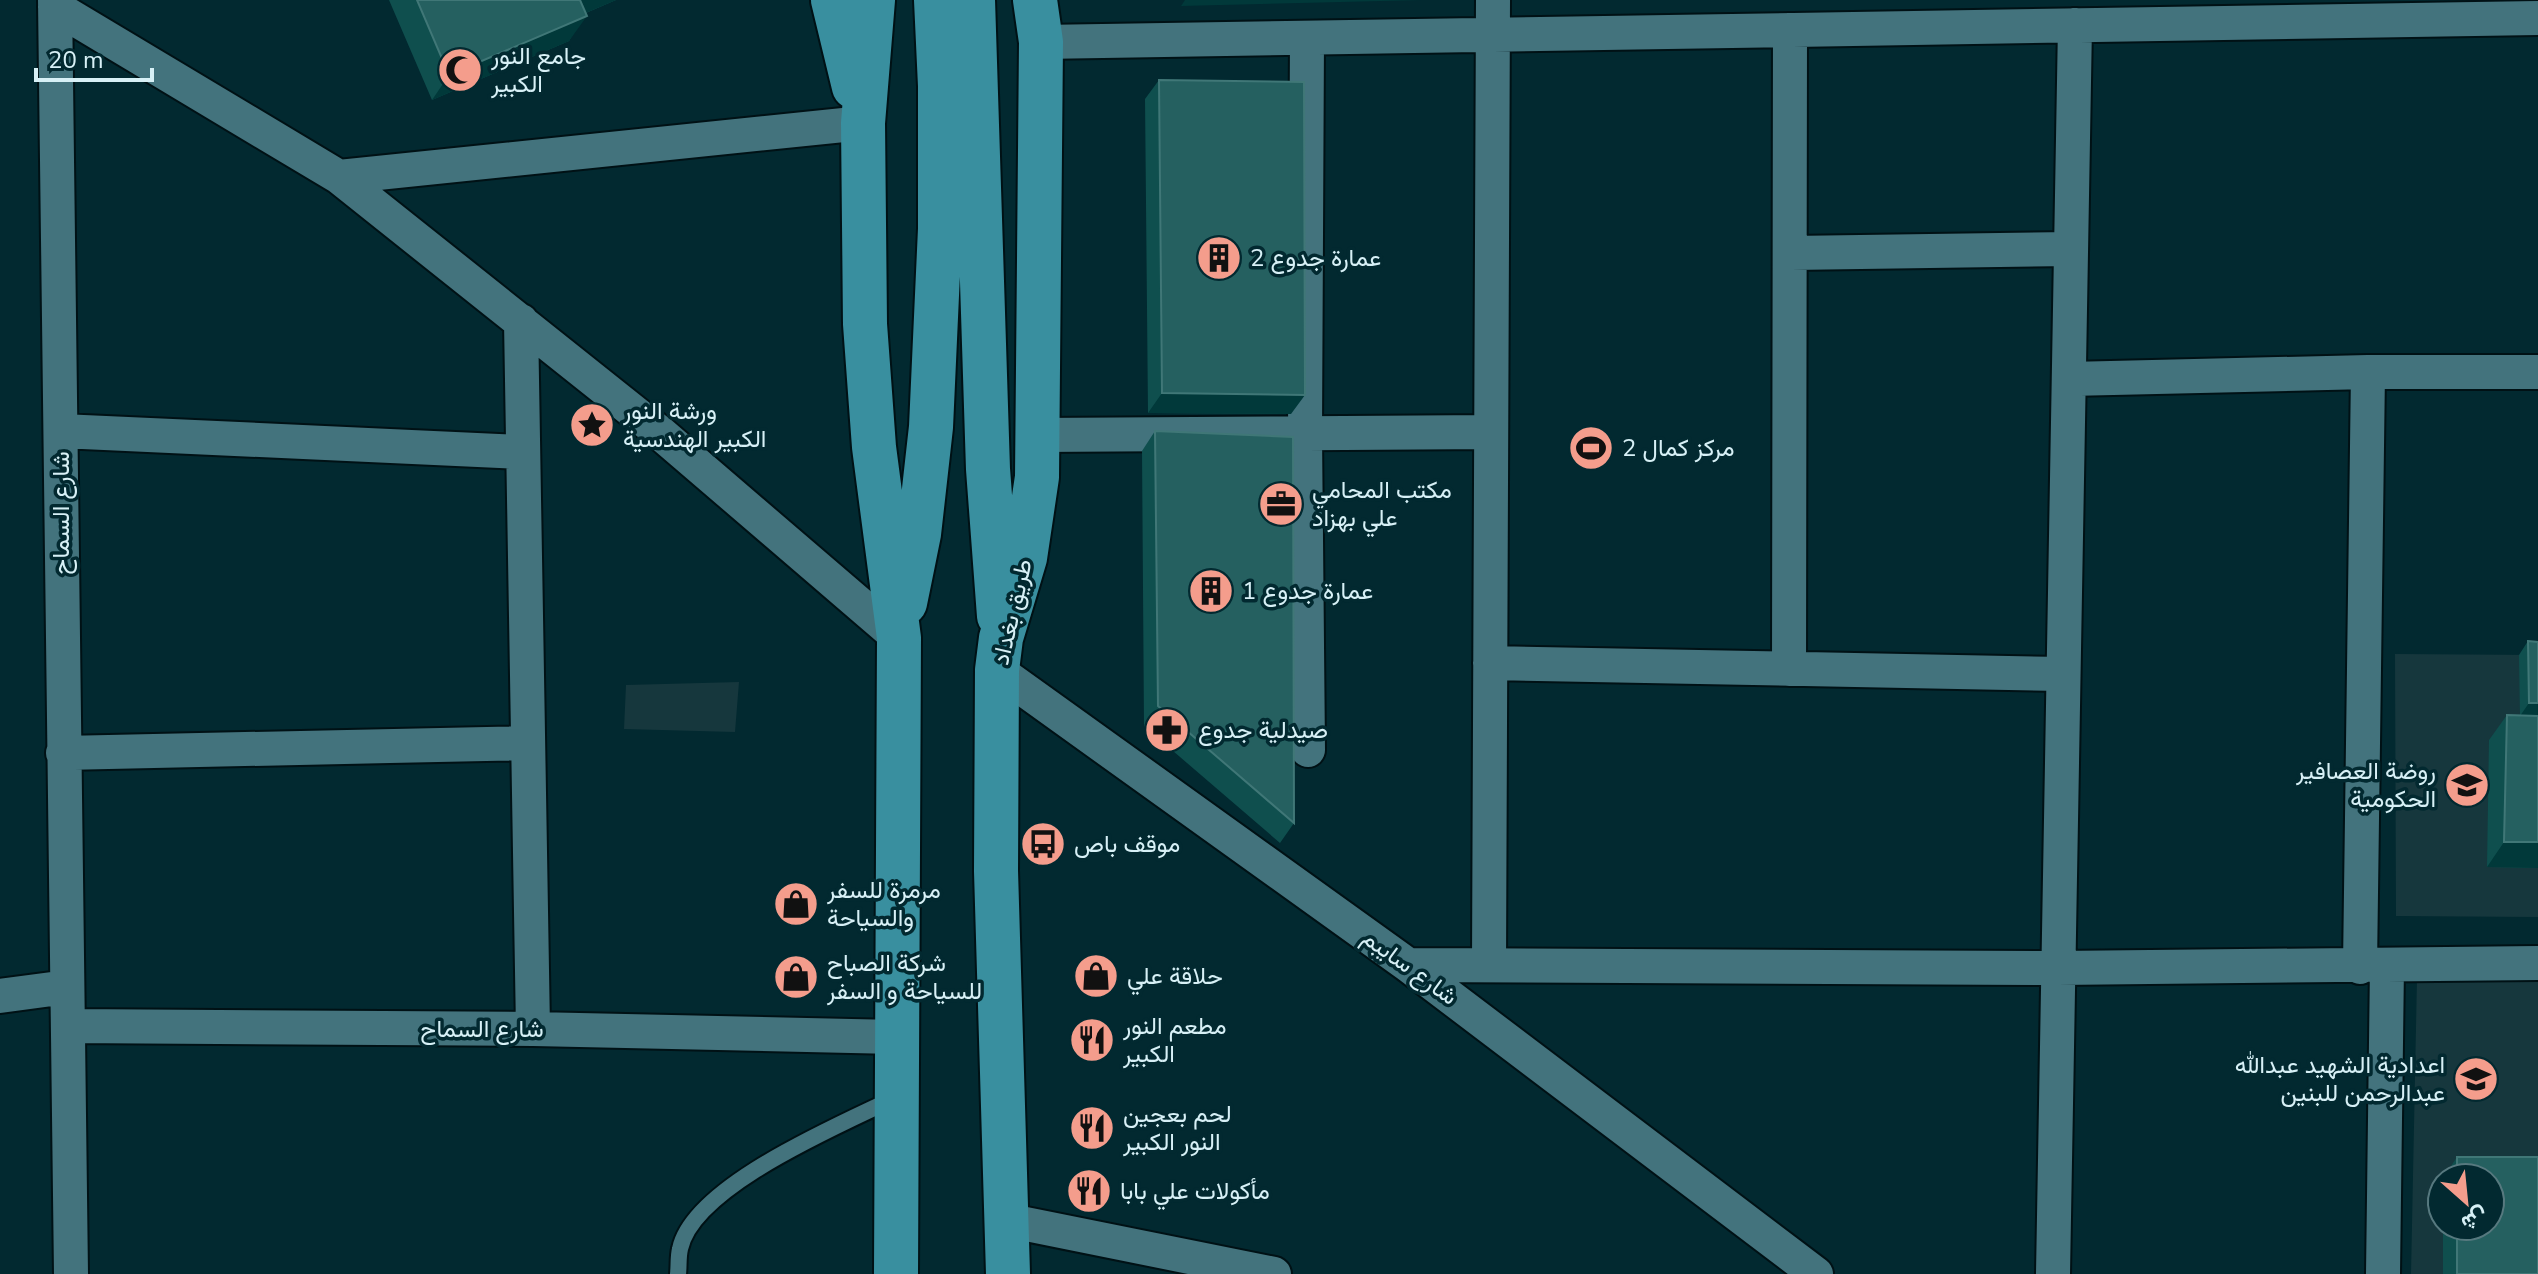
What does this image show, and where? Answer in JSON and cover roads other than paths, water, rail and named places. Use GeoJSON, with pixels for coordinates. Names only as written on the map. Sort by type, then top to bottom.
{"type":"FeatureCollection","features":[{"type":"Feature","properties":{"kind":"main road"},"geometry":{"type":"LineString","coordinates":[[833,0],[863,123]]}},
{"type":"Feature","properties":{"kind":"main road"},"geometry":{"type":"LineString","coordinates":[[873,0],[863,123],[866,340],[874,447],[899,638],[896,1274]]}},
{"type":"Feature","properties":{"kind":"main road"},"geometry":{"type":"LineString","coordinates":[[899,638],[919,534],[931,427],[940,215],[936,0]]}},
{"type":"Feature","properties":{"kind":"main road"},"geometry":{"type":"LineString","coordinates":[[973,0],[988,469],[999,654]]}},
{"type":"Feature","properties":{"kind":"main road","name":"طريق بغداد"},"geometry":{"type":"LineString","coordinates":[[1008,1274],[996,871],[999,654],[1025,558],[1037,477],[1042,14]]}},
{"type":"Feature","properties":{"kind":"street"},"geometry":{"type":"LineString","coordinates":[[1489,965],[1493,0]]}},
{"type":"Feature","properties":{"kind":"street"},"geometry":{"type":"LineString","coordinates":[[55,3],[339,177],[659,432],[899,638]]}},
{"type":"Feature","properties":{"kind":"street","name":"شارع السماح"},"geometry":{"type":"LineString","coordinates":[[55,3],[68,1026],[63,1273]]}},
{"type":"Feature","properties":{"kind":"street"},"geometry":{"type":"LineString","coordinates":[[1042,14],[1307,38],[2538,18]]}},
{"type":"Feature","properties":{"kind":"street"},"geometry":{"type":"LineString","coordinates":[[2053,1274],[2075,25]]}},
{"type":"Feature","properties":{"kind":"street"},"geometry":{"type":"LineString","coordinates":[[1789,669],[1790,30]]}},
{"type":"Feature","properties":{"kind":"street"},"geometry":{"type":"LineString","coordinates":[[1307,38],[1305,433],[1308,750]]}},
{"type":"Feature","properties":{"kind":"street"},"geometry":{"type":"LineString","coordinates":[[339,177],[863,123]]}},
{"type":"Feature","properties":{"kind":"street"},"geometry":{"type":"LineString","coordinates":[[1791,253],[2071,249]]}},
{"type":"Feature","properties":{"kind":"street"},"geometry":{"type":"LineString","coordinates":[[521,321],[533,1029]]}},
{"type":"Feature","properties":{"kind":"street"},"geometry":{"type":"LineString","coordinates":[[2069,379],[2368,372],[2538,372]]}},
{"type":"Feature","properties":{"kind":"street"},"geometry":{"type":"LineString","coordinates":[[2368,372],[2373,966],[2383,1274]]}},
{"type":"Feature","properties":{"kind":"street"},"geometry":{"type":"LineString","coordinates":[[61,431],[523,452]]}},
{"type":"Feature","properties":{"kind":"street"},"geometry":{"type":"LineString","coordinates":[[1038,435],[1491,432]]}},
{"type":"Feature","properties":{"kind":"street","name":"شارع سايبم"},"geometry":{"type":"LineString","coordinates":[[999,654],[1804,1270]]}},
{"type":"Feature","properties":{"kind":"street"},"geometry":{"type":"LineString","coordinates":[[1490,663],[2063,674]]}},
{"type":"Feature","properties":{"kind":"street"},"geometry":{"type":"LineString","coordinates":[[63,753],[528,743]]}},
{"type":"Feature","properties":{"kind":"street"},"geometry":{"type":"LineString","coordinates":[[1408,965],[2058,968],[2538,963]]}},
{"type":"Feature","properties":{"kind":"street"},"geometry":{"type":"LineString","coordinates":[[0,996],[67,987]]}},
{"type":"Feature","properties":{"kind":"street","name":"شارع السماح"},"geometry":{"type":"LineString","coordinates":[[68,1026],[533,1029],[896,1037]]}},
{"type":"Feature","properties":{"kind":"street"},"geometry":{"type":"LineString","coordinates":[[1006,1220],[1274,1274]]}},
{"type":"Feature","properties":{"kind":"lane"},"geometry":{"type":"LineString","coordinates":[[678,1274],[680,1247],[700,1213],[740,1178],[896,1097]]}},
{"type":"Feature","properties":{"kind":"place","name":"جامع النور الكبير"},"geometry":{"type":"Point","coordinates":[460,70]}},
{"type":"Feature","properties":{"kind":"place","name":"عمارة جدوع 2"},"geometry":{"type":"Point","coordinates":[1219,258]}},
{"type":"Feature","properties":{"kind":"place","name":"ورشة النور الكبير الهندسية"},"geometry":{"type":"Point","coordinates":[592,425]}},
{"type":"Feature","properties":{"kind":"place","name":"مركز كمال 2"},"geometry":{"type":"Point","coordinates":[1591,448]}},
{"type":"Feature","properties":{"kind":"place","name":"مكتب المحامي علي بهزاد"},"geometry":{"type":"Point","coordinates":[1281,504]}},
{"type":"Feature","properties":{"kind":"place","name":"عمارة جدوع 1"},"geometry":{"type":"Point","coordinates":[1211,591]}},
{"type":"Feature","properties":{"kind":"place","name":"صيدلية جدوع"},"geometry":{"type":"Point","coordinates":[1167,730]}},
{"type":"Feature","properties":{"kind":"place","name":"روضة العصافير الحكومية"},"geometry":{"type":"Point","coordinates":[2467,785]}},
{"type":"Feature","properties":{"kind":"place","name":"موقف باص"},"geometry":{"type":"Point","coordinates":[1043,844]}},
{"type":"Feature","properties":{"kind":"place","name":"مرمرة للسفر والسياحة"},"geometry":{"type":"Point","coordinates":[796,904]}},
{"type":"Feature","properties":{"kind":"place","name":"حلاقة علي"},"geometry":{"type":"Point","coordinates":[1096,976]}},
{"type":"Feature","properties":{"kind":"place","name":"شركة الصباح للسياحة و السفر"},"geometry":{"type":"Point","coordinates":[796,977]}},
{"type":"Feature","properties":{"kind":"place","name":"مطعم النور الكبير"},"geometry":{"type":"Point","coordinates":[1092,1040]}},
{"type":"Feature","properties":{"kind":"place","name":"اعدادية الشهيد عبدالله عبدالرحمن للبنين"},"geometry":{"type":"Point","coordinates":[2476,1079]}},
{"type":"Feature","properties":{"kind":"place","name":"لحم بعجين النور الكبير"},"geometry":{"type":"Point","coordinates":[1092,1128]}},
{"type":"Feature","properties":{"kind":"place","name":"مأكولات علي بابا"},"geometry":{"type":"Point","coordinates":[1089,1191]}}]}
